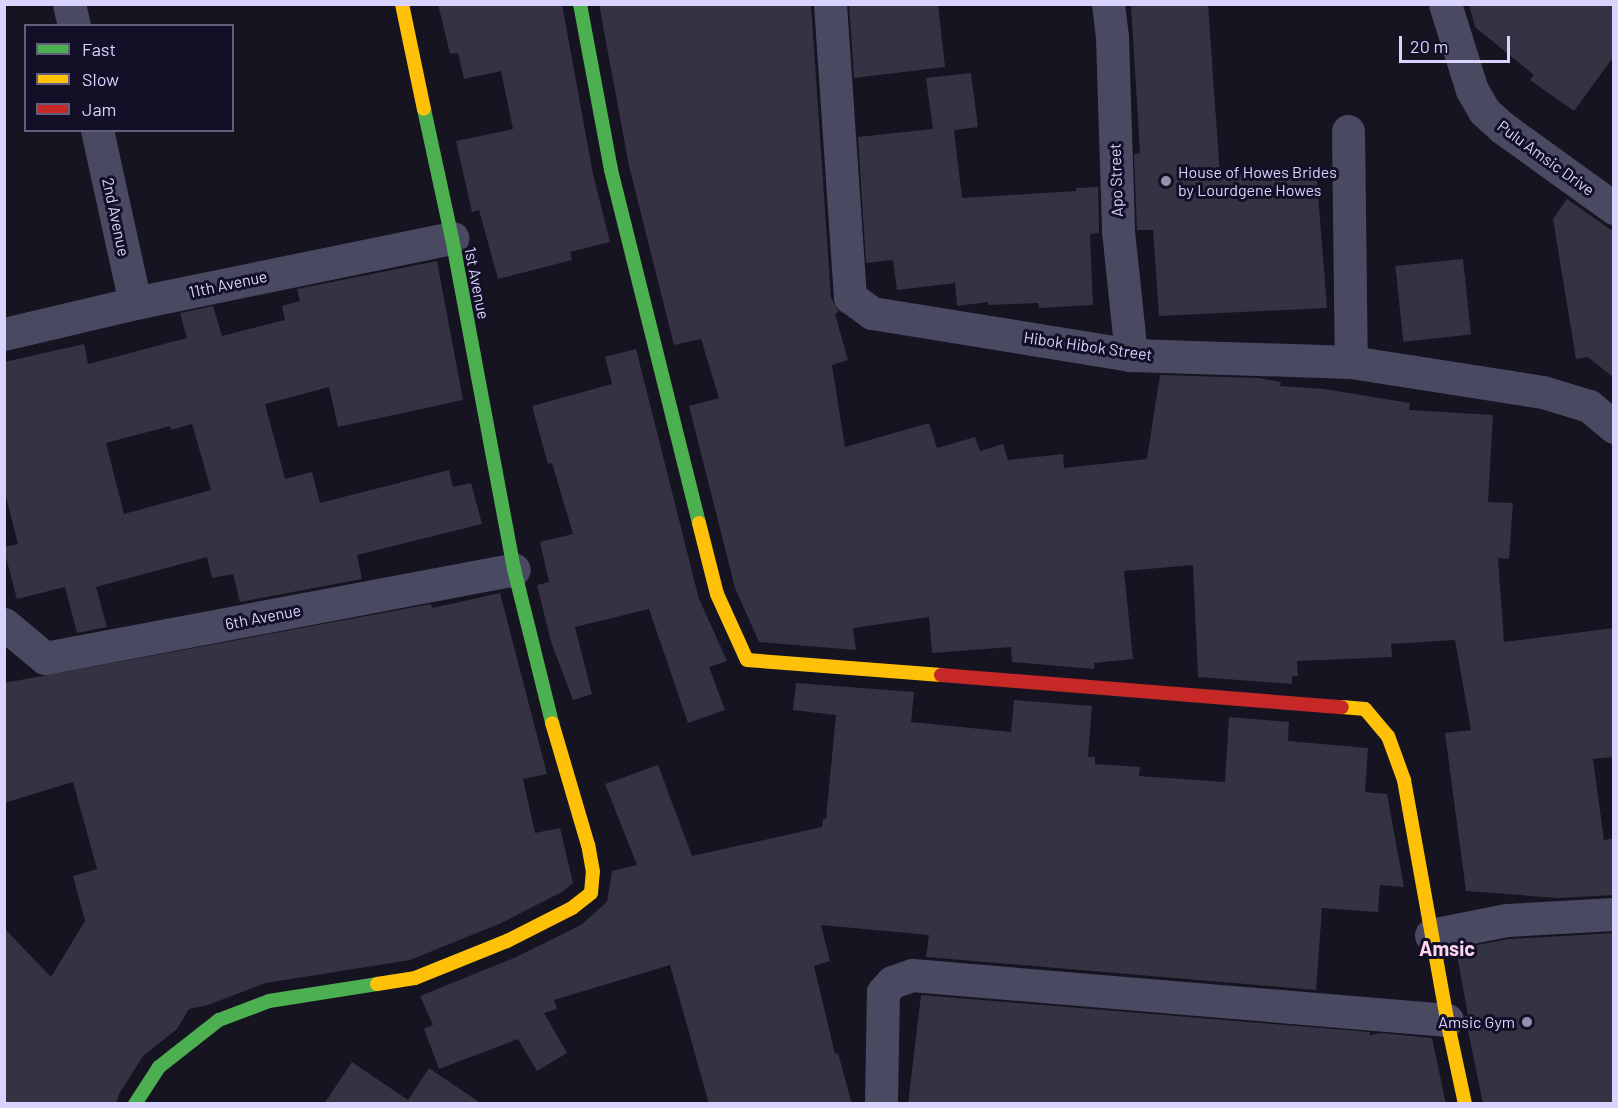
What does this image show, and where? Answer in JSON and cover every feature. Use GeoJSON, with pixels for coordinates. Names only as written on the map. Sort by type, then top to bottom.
{"type":"FeatureCollection","features":[{"type":"Feature","properties":{"kind":"street"},"geometry":{"type":"LineString","coordinates":[[69,4],[74,24]]}},
{"type":"Feature","properties":{"kind":"street","name":"1st Avenue"},"geometry":{"type":"LineString","coordinates":[[135,1104],[159,1067],[219,1020],[269,1001],[415,978],[507,941],[572,908],[591,893],[593,872],[588,845],[546,702],[514,569],[452,238],[402,4]]}},
{"type":"Feature","properties":{"kind":"street"},"geometry":{"type":"LineString","coordinates":[[580,4],[611,170],[717,594],[747,660],[1365,709],[1388,736],[1404,780],[1447,1020],[1465,1104]]}},
{"type":"Feature","properties":{"kind":"street","name":"Hibok Hibok Street"},"geometry":{"type":"LineString","coordinates":[[830,4],[850,297],[872,313],[1131,355],[1351,362],[1543,393],[1589,406],[1614,427]]}},
{"type":"Feature","properties":{"kind":"street","name":"Apo Street"},"geometry":{"type":"LineString","coordinates":[[1108,4],[1112,37],[1118,231],[1131,355]]}},
{"type":"Feature","properties":{"kind":"street","name":"Pulu Amsic Drive"},"geometry":{"type":"LineString","coordinates":[[1445,4],[1472,90],[1484,111],[1503,128],[1614,207]]}},
{"type":"Feature","properties":{"kind":"street"},"geometry":{"type":"LineString","coordinates":[[1347,131],[1351,362]]}},
{"type":"Feature","properties":{"kind":"street","name":"2nd Avenue"},"geometry":{"type":"LineString","coordinates":[[97,132],[135,303]]}},
{"type":"Feature","properties":{"kind":"street","name":"11th Avenue"},"geometry":{"type":"LineString","coordinates":[[4,334],[135,303],[452,238]]}},
{"type":"Feature","properties":{"kind":"street","name":"6th Avenue"},"geometry":{"type":"LineString","coordinates":[[12,630],[45,658],[514,569]]}},
{"type":"Feature","properties":{"kind":"street"},"geometry":{"type":"LineString","coordinates":[[1431,935],[1507,920],[1614,914]]}},
{"type":"Feature","properties":{"kind":"street"},"geometry":{"type":"LineString","coordinates":[[881,1104],[883,992],[892,982],[912,975],[1447,1020]]}},
{"type":"Feature","properties":{"kind":"building"},"geometry":{"type":"Polygon","coordinates":[[[438,4],[562,4],[593,174],[610,242],[570,252],[572,260],[498,279],[479,210],[472,212],[456,141],[513,129],[501,71],[464,79],[458,53],[450,54],[438,4]]]}},
{"type":"Feature","properties":{"kind":"building"},"geometry":{"type":"Polygon","coordinates":[[[599,4],[811,4],[831,298],[839,312],[835,314],[848,360],[832,365],[845,447],[929,423],[937,448],[975,437],[980,451],[1003,444],[1008,460],[1063,454],[1064,468],[1147,459],[1160,375],[1259,378],[1281,382],[1280,386],[1324,389],[1410,403],[1409,410],[1493,415],[1488,502],[1513,503],[1509,559],[1498,558],[1504,642],[1614,628],[1614,757],[1593,759],[1604,840],[1614,838],[1614,895],[1558,898],[1466,891],[1445,733],[1471,730],[1455,640],[1391,644],[1392,657],[1297,661],[1298,676],[1292,676],[1292,684],[1198,677],[1193,565],[1124,571],[1133,659],[1094,663],[1094,669],[1012,662],[1011,647],[932,653],[929,617],[853,628],[856,650],[759,642],[735,588],[689,406],[719,398],[701,339],[674,345],[629,166],[599,4]]]}},
{"type":"Feature","properties":{"kind":"building"},"geometry":{"type":"Polygon","coordinates":[[[849,4],[938,4],[945,67],[854,78],[849,4]]]}},
{"type":"Feature","properties":{"kind":"building"},"geometry":{"type":"Polygon","coordinates":[[[1131,4],[1208,4],[1220,176],[1316,167],[1327,308],[1159,316],[1153,230],[1137,230],[1134,154],[1140,153],[1131,4]]]}},
{"type":"Feature","properties":{"kind":"building"},"geometry":{"type":"Polygon","coordinates":[[[1469,4],[1614,4],[1614,56],[1574,111],[1530,80],[1534,75],[1475,27],[1469,4]]]}},
{"type":"Feature","properties":{"kind":"building"},"geometry":{"type":"Polygon","coordinates":[[[971,73],[978,127],[954,130],[962,198],[1076,191],[1076,188],[1098,187],[1099,233],[1090,234],[1093,305],[1039,308],[1038,303],[988,305],[988,302],[957,306],[955,283],[897,290],[893,260],[866,263],[858,137],[933,129],[926,78],[971,73]]]}},
{"type":"Feature","properties":{"kind":"building"},"geometry":{"type":"Polygon","coordinates":[[[1567,199],[1614,232],[1614,378],[1588,357],[1576,359],[1553,219],[1567,199]]]}},
{"type":"Feature","properties":{"kind":"building"},"geometry":{"type":"Polygon","coordinates":[[[1463,259],[1471,335],[1403,342],[1395,266],[1463,259]]]}},
{"type":"Feature","properties":{"kind":"building"},"geometry":{"type":"Polygon","coordinates":[[[437,261],[463,400],[338,427],[329,387],[265,404],[285,479],[312,472],[320,503],[449,470],[453,487],[471,483],[482,524],[357,555],[362,579],[240,602],[233,574],[212,578],[207,557],[96,587],[107,627],[77,633],[65,587],[17,599],[4,550],[4,547],[18,544],[4,489],[4,362],[84,344],[88,364],[187,338],[180,313],[213,306],[222,336],[285,320],[282,306],[300,301],[297,289],[437,261]],[[192,424],[171,430],[170,426],[106,443],[124,514],[211,490],[192,424]]]}},
{"type":"Feature","properties":{"kind":"building"},"geometry":{"type":"Polygon","coordinates":[[[636,349],[699,599],[727,661],[709,667],[725,710],[688,723],[649,609],[575,627],[592,694],[573,700],[551,642],[537,585],[549,582],[540,542],[573,534],[552,463],[548,464],[532,406],[612,384],[605,357],[636,349]]]}},
{"type":"Feature","properties":{"kind":"building"},"geometry":{"type":"Polygon","coordinates":[[[500,593],[547,774],[523,779],[535,833],[560,828],[573,883],[562,892],[499,924],[410,960],[266,983],[208,1005],[189,1009],[177,1029],[143,1056],[119,1094],[116,1104],[4,1104],[4,928],[51,977],[85,921],[73,876],[97,869],[73,782],[4,803],[4,683],[431,604],[432,608],[500,593]]]}},
{"type":"Feature","properties":{"kind":"building"},"geometry":{"type":"Polygon","coordinates":[[[796,683],[914,692],[911,722],[1011,732],[1014,700],[1092,706],[1088,757],[1095,757],[1095,764],[1140,767],[1139,776],[1225,782],[1229,717],[1289,722],[1288,741],[1368,748],[1365,792],[1387,794],[1404,887],[1380,885],[1378,912],[1322,908],[1316,990],[926,957],[929,935],[821,925],[830,961],[814,966],[835,1054],[838,1053],[852,1104],[709,1104],[670,965],[554,1000],[557,1009],[544,1013],[567,1053],[537,1071],[518,1039],[439,1069],[424,1029],[433,1025],[420,996],[514,958],[581,925],[607,902],[612,871],[637,865],[605,784],[658,765],[692,856],[822,827],[823,819],[826,819],[836,715],[793,710],[796,683]]]}},
{"type":"Feature","properties":{"kind":"building","name":"Amsic Gym"},"geometry":{"type":"Polygon","coordinates":[[[1614,933],[1614,1104],[1483,1104],[1465,1016],[1468,1016],[1456,949],[1509,939],[1614,933]]]}},
{"type":"Feature","properties":{"kind":"building"},"geometry":{"type":"Polygon","coordinates":[[[921,995],[1370,1032],[1370,1035],[1381,1033],[1432,1038],[1446,1104],[908,1104],[921,995]]]}},
{"type":"Feature","properties":{"kind":"building"},"geometry":{"type":"Polygon","coordinates":[[[352,1062],[408,1100],[429,1068],[482,1104],[324,1104],[352,1062]]]}},
{"type":"Feature","properties":{"kind":"traffic: fast"},"geometry":{"type":"LineString","coordinates":[[580,4],[611,170],[699,523]]}},
{"type":"Feature","properties":{"kind":"traffic: fast"},"geometry":{"type":"LineString","coordinates":[[424,109],[452,238],[514,569],[552,723]]}},
{"type":"Feature","properties":{"kind":"traffic: fast"},"geometry":{"type":"LineString","coordinates":[[135,1104],[159,1067],[219,1020],[269,1001],[377,984]]}},
{"type":"Feature","properties":{"kind":"traffic: slow"},"geometry":{"type":"LineString","coordinates":[[402,4],[424,109]]}},
{"type":"Feature","properties":{"kind":"traffic: slow"},"geometry":{"type":"LineString","coordinates":[[699,523],[717,594],[747,660],[941,675]]}},
{"type":"Feature","properties":{"kind":"traffic: slow"},"geometry":{"type":"LineString","coordinates":[[1342,707],[1365,709],[1388,736],[1404,780],[1447,1020],[1465,1104]]}},
{"type":"Feature","properties":{"kind":"traffic: slow"},"geometry":{"type":"LineString","coordinates":[[377,984],[415,978],[507,941],[572,908],[591,893],[593,872],[588,845],[552,723]]}},
{"type":"Feature","properties":{"kind":"traffic: jam"},"geometry":{"type":"LineString","coordinates":[[941,675],[1342,707]]}},
{"type":"Feature","properties":{"kind":"place","name":"House of Howes Brides by Lourdgene Howes"},"geometry":{"type":"Point","coordinates":[1166,181]}},
{"type":"Feature","properties":{"kind":"place","name":"Amsic Gym"},"geometry":{"type":"Point","coordinates":[1527,1022]}},
{"type":"Feature","properties":{"kind":"district","name":"Amsic"},"geometry":{"type":"Point","coordinates":[1447,948]}}]}
